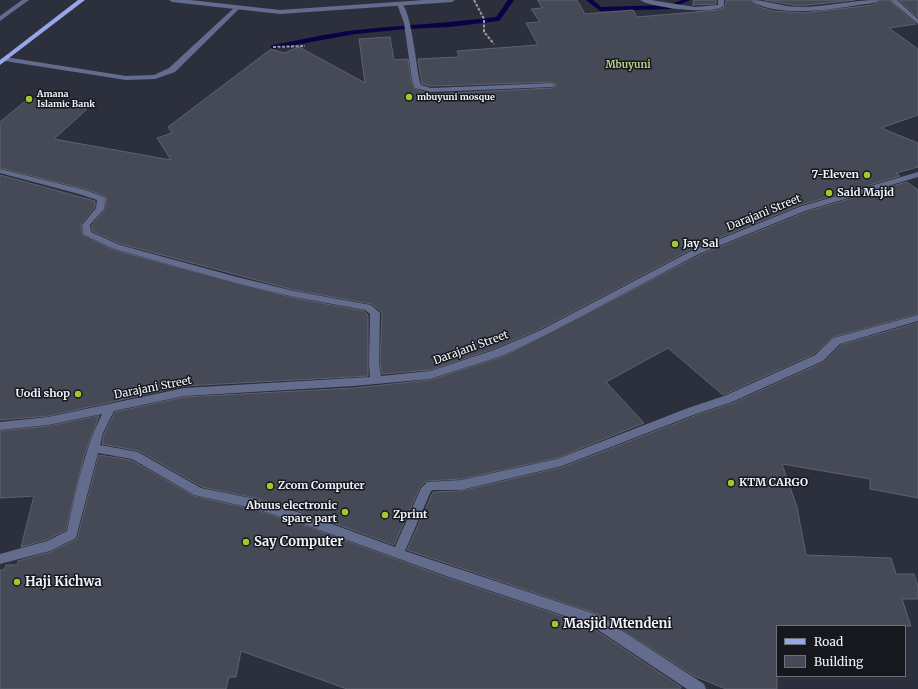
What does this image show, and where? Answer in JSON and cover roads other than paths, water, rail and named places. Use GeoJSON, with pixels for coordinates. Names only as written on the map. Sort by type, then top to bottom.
{"type":"FeatureCollection","features":[{"type":"Feature","properties":{"kind":"main road"},"geometry":{"type":"LineString","coordinates":[[2,61],[82,0]]}},
{"type":"Feature","properties":{"kind":"street"},"geometry":{"type":"LineString","coordinates":[[0,19],[26,0]]}},
{"type":"Feature","properties":{"kind":"street"},"geometry":{"type":"LineString","coordinates":[[172,0],[280,12],[452,0]]}},
{"type":"Feature","properties":{"kind":"street"},"geometry":{"type":"LineString","coordinates":[[643,0],[659,4],[685,7],[716,8],[721,6],[721,0]]}},
{"type":"Feature","properties":{"kind":"street"},"geometry":{"type":"LineString","coordinates":[[754,0],[775,7],[814,8],[839,6],[876,0]]}},
{"type":"Feature","properties":{"kind":"street"},"geometry":{"type":"LineString","coordinates":[[893,0],[918,22]]}},
{"type":"Feature","properties":{"kind":"street"},"geometry":{"type":"LineString","coordinates":[[400,4],[409,32],[418,86],[422,88],[443,90],[552,85]]}},
{"type":"Feature","properties":{"kind":"street"},"geometry":{"type":"LineString","coordinates":[[2,61],[126,78],[155,77],[172,70],[237,8]]}},
{"type":"Feature","properties":{"kind":"street"},"geometry":{"type":"LineString","coordinates":[[0,171],[82,192],[102,199],[100,209],[86,225],[88,234],[116,247],[294,294],[368,307],[374,313],[374,364],[376,380]]}},
{"type":"Feature","properties":{"kind":"street","name":"Darajani Street"},"geometry":{"type":"LineString","coordinates":[[0,426],[48,421],[184,392],[376,380],[430,375],[498,353],[544,332],[696,252],[802,209],[886,185],[918,174]]}},
{"type":"Feature","properties":{"kind":"street"},"geometry":{"type":"LineString","coordinates":[[398,553],[427,488],[431,485],[461,485],[558,463],[692,411],[728,399],[819,358],[824,355],[828,346],[837,341],[918,318]]}},
{"type":"Feature","properties":{"kind":"street"},"geometry":{"type":"LineString","coordinates":[[0,559],[50,546],[72,534],[82,489],[98,433],[110,408]]}},
{"type":"Feature","properties":{"kind":"street"},"geometry":{"type":"LineString","coordinates":[[94,448],[134,455],[198,492],[264,506],[593,619],[699,689]]}},
{"type":"Feature","properties":{"kind":"waterway"},"geometry":{"type":"LineString","coordinates":[[273,47],[355,32],[406,27],[450,25],[498,19],[511,0]]}},
{"type":"Feature","properties":{"kind":"waterway"},"geometry":{"type":"LineString","coordinates":[[589,0],[600,9],[670,7],[687,0]]}},
{"type":"Feature","properties":{"kind":"place","name":"mbuyuni mosque"},"geometry":{"type":"Point","coordinates":[409,97]}},
{"type":"Feature","properties":{"kind":"place","name":"Amana Islamic Bank"},"geometry":{"type":"Point","coordinates":[29,99]}},
{"type":"Feature","properties":{"kind":"place","name":"7-Eleven"},"geometry":{"type":"Point","coordinates":[867,175]}},
{"type":"Feature","properties":{"kind":"place","name":"Said Majid"},"geometry":{"type":"Point","coordinates":[829,193]}},
{"type":"Feature","properties":{"kind":"place","name":"Jay Sal"},"geometry":{"type":"Point","coordinates":[675,244]}},
{"type":"Feature","properties":{"kind":"place","name":"Uodi shop"},"geometry":{"type":"Point","coordinates":[78,394]}},
{"type":"Feature","properties":{"kind":"place","name":"KTM CARGO"},"geometry":{"type":"Point","coordinates":[731,483]}},
{"type":"Feature","properties":{"kind":"place","name":"Zcom Computer"},"geometry":{"type":"Point","coordinates":[270,486]}},
{"type":"Feature","properties":{"kind":"place","name":"Abuus electronic spare part"},"geometry":{"type":"Point","coordinates":[345,512]}},
{"type":"Feature","properties":{"kind":"place","name":"Zprint"},"geometry":{"type":"Point","coordinates":[385,515]}},
{"type":"Feature","properties":{"kind":"place","name":"Say Computer"},"geometry":{"type":"Point","coordinates":[246,542]}},
{"type":"Feature","properties":{"kind":"place","name":"Haji Kichwa"},"geometry":{"type":"Point","coordinates":[17,582]}},
{"type":"Feature","properties":{"kind":"place","name":"Masjid Mtendeni"},"geometry":{"type":"Point","coordinates":[555,624]}},
{"type":"Feature","properties":{"kind":"district","name":"Mbuyuni"},"geometry":{"type":"Point","coordinates":[628,65]}}]}
